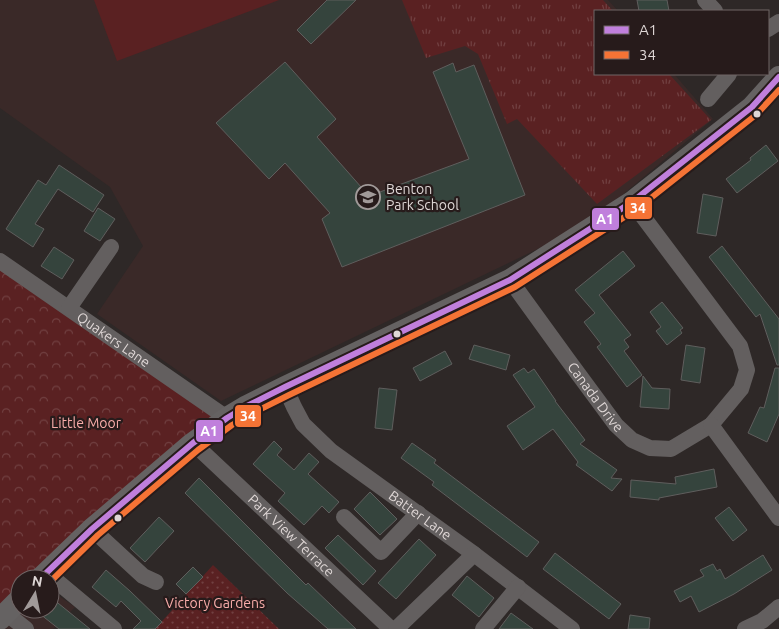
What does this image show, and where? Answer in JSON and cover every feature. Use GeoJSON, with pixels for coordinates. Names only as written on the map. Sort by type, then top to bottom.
{"type":"FeatureCollection","features":[{"type":"Feature","properties":{"kind":"main road"},"geometry":{"type":"LineString","coordinates":[[51,569],[92,529],[193,443],[227,418],[285,387],[510,280],[632,202],[752,107],[775,75]]}},
{"type":"Feature","properties":{"kind":"street"},"geometry":{"type":"LineString","coordinates":[[705,0],[714,10]]}},
{"type":"Feature","properties":{"kind":"street"},"geometry":{"type":"LineString","coordinates":[[708,99],[728,75]]}},
{"type":"Feature","properties":{"kind":"street","name":"Canada Drive"},"geometry":{"type":"LineString","coordinates":[[510,280],[616,425],[632,440],[650,448],[671,449],[711,425],[741,389],[747,370],[740,346],[632,202]]}},
{"type":"Feature","properties":{"kind":"street"},"geometry":{"type":"LineString","coordinates":[[69,308],[111,247]]}},
{"type":"Feature","properties":{"kind":"street","name":"Quakers Lane"},"geometry":{"type":"LineString","coordinates":[[0,261],[227,418]]}},
{"type":"Feature","properties":{"kind":"street","name":"Batter Lane"},"geometry":{"type":"LineString","coordinates":[[285,387],[303,424],[331,450],[474,554],[572,629]]}},
{"type":"Feature","properties":{"kind":"street"},"geometry":{"type":"LineString","coordinates":[[711,425],[779,518]]}},
{"type":"Feature","properties":{"kind":"street","name":"Park View Terrace"},"geometry":{"type":"LineString","coordinates":[[193,443],[391,629]]}},
{"type":"Feature","properties":{"kind":"street"},"geometry":{"type":"LineString","coordinates":[[344,517],[381,552],[418,513]]}},
{"type":"Feature","properties":{"kind":"street"},"geometry":{"type":"LineString","coordinates":[[92,529],[143,576],[156,582]]}},
{"type":"Feature","properties":{"kind":"street"},"geometry":{"type":"LineString","coordinates":[[396,629],[474,554]]}},
{"type":"Feature","properties":{"kind":"street"},"geometry":{"type":"LineString","coordinates":[[483,629],[518,587]]}},
{"type":"Feature","properties":{"kind":"street"},"geometry":{"type":"LineString","coordinates":[[60,588],[114,629]]}},
{"type":"Feature","properties":{"kind":"street"},"geometry":{"type":"LineString","coordinates":[[745,629],[762,621],[779,607]]}},
{"type":"Feature","properties":{"kind":"street"},"geometry":{"type":"LineString","coordinates":[[9,610],[26,629]]}},
{"type":"Feature","properties":{"kind":"shaded area","name":"Benton Park School"},"geometry":{"type":"Polygon","coordinates":[[[0,0],[608,0],[617,10],[594,10],[594,75],[675,75],[713,119],[608,207],[548,244],[221,401],[97,314],[143,246],[110,187],[0,108],[0,0]]]}},
{"type":"Feature","properties":{"kind":"shaded area"},"geometry":{"type":"Polygon","coordinates":[[[60,597],[75,607],[53,629],[0,629],[10,619],[60,619],[60,597]]]}},
{"type":"Feature","properties":{"kind":"green space"},"geometry":{"type":"Polygon","coordinates":[[[94,0],[279,0],[117,61],[94,0]]]}},
{"type":"Feature","properties":{"kind":"green space"},"geometry":{"type":"Polygon","coordinates":[[[402,0],[603,0],[612,10],[594,10],[594,75],[670,75],[711,120],[597,204],[517,119],[507,124],[478,54],[465,46],[426,58],[402,0]]]}},
{"type":"Feature","properties":{"kind":"green space","name":"Little Moor"},"geometry":{"type":"Polygon","coordinates":[[[0,261],[227,418],[52,569],[10,569],[10,609],[0,619],[0,261]]]}},
{"type":"Feature","properties":{"kind":"green space","name":"Victory Gardens"},"geometry":{"type":"Polygon","coordinates":[[[213,565],[279,629],[155,629],[213,565]]]}},
{"type":"Feature","properties":{"kind":"building"},"geometry":{"type":"Polygon","coordinates":[[[327,0],[356,0],[311,44],[297,30],[327,0]]]}},
{"type":"Feature","properties":{"kind":"building"},"geometry":{"type":"Polygon","coordinates":[[[637,0],[667,0],[669,10],[639,10],[637,0]]]}},
{"type":"Feature","properties":{"kind":"building"},"geometry":{"type":"Polygon","coordinates":[[[285,62],[336,119],[317,137],[369,196],[469,159],[433,72],[453,63],[456,72],[474,65],[525,195],[342,267],[322,219],[330,213],[285,163],[269,179],[216,123],[285,62]]]}},
{"type":"Feature","properties":{"kind":"building"},"geometry":{"type":"Polygon","coordinates":[[[766,145],[778,161],[737,193],[726,179],[751,160],[750,158],[766,145]]]}},
{"type":"Feature","properties":{"kind":"building"},"geometry":{"type":"Polygon","coordinates":[[[59,165],[104,195],[93,212],[58,189],[35,224],[44,229],[33,247],[6,229],[38,180],[46,185],[59,165]]]}},
{"type":"Feature","properties":{"kind":"building"},"geometry":{"type":"Polygon","coordinates":[[[703,194],[723,198],[716,236],[697,233],[703,194]]]}},
{"type":"Feature","properties":{"kind":"building"},"geometry":{"type":"Polygon","coordinates":[[[98,208],[115,219],[100,241],[84,231],[98,208]]]}},
{"type":"Feature","properties":{"kind":"building"},"geometry":{"type":"Polygon","coordinates":[[[722,246],[779,319],[779,365],[777,365],[760,314],[756,317],[709,257],[722,246]]]}},
{"type":"Feature","properties":{"kind":"building"},"geometry":{"type":"Polygon","coordinates":[[[54,247],[74,260],[62,279],[41,266],[54,247]]]}},
{"type":"Feature","properties":{"kind":"building"},"geometry":{"type":"Polygon","coordinates":[[[623,251],[635,266],[599,295],[631,335],[624,340],[629,347],[624,351],[642,375],[627,387],[597,347],[601,344],[584,322],[595,313],[575,290],[623,251]]]}},
{"type":"Feature","properties":{"kind":"building"},"geometry":{"type":"Polygon","coordinates":[[[662,302],[683,328],[680,330],[682,333],[667,345],[656,331],[661,327],[650,312],[662,302]]]}},
{"type":"Feature","properties":{"kind":"building"},"geometry":{"type":"Polygon","coordinates":[[[474,345],[510,355],[506,370],[469,359],[474,345]]]}},
{"type":"Feature","properties":{"kind":"building"},"geometry":{"type":"Polygon","coordinates":[[[686,345],[705,348],[700,383],[681,380],[686,345]]]}},
{"type":"Feature","properties":{"kind":"building"},"geometry":{"type":"Polygon","coordinates":[[[445,351],[452,364],[420,381],[413,368],[445,351]]]}},
{"type":"Feature","properties":{"kind":"building"},"geometry":{"type":"Polygon","coordinates":[[[524,368],[528,373],[534,369],[555,401],[585,440],[580,444],[617,470],[611,478],[622,479],[612,491],[576,465],[578,462],[553,429],[523,450],[507,426],[535,407],[513,375],[524,368]]]}},
{"type":"Feature","properties":{"kind":"building"},"geometry":{"type":"Polygon","coordinates":[[[775,368],[779,368],[779,414],[767,442],[748,433],[760,407],[764,408],[775,368]]]}},
{"type":"Feature","properties":{"kind":"building"},"geometry":{"type":"Polygon","coordinates":[[[643,376],[652,388],[670,389],[669,409],[640,407],[643,376]]]}},
{"type":"Feature","properties":{"kind":"building"},"geometry":{"type":"Polygon","coordinates":[[[379,388],[397,390],[392,430],[375,428],[379,388]]]}},
{"type":"Feature","properties":{"kind":"building"},"geometry":{"type":"Polygon","coordinates":[[[274,441],[282,449],[277,455],[294,470],[309,453],[319,462],[308,474],[339,502],[329,513],[322,506],[304,525],[278,501],[285,493],[253,464],[274,441]]]}},
{"type":"Feature","properties":{"kind":"building"},"geometry":{"type":"Polygon","coordinates":[[[412,443],[436,460],[434,463],[539,542],[527,557],[432,485],[434,482],[401,458],[412,443]]]}},
{"type":"Feature","properties":{"kind":"building"},"geometry":{"type":"Polygon","coordinates":[[[714,469],[717,487],[659,498],[659,500],[630,497],[631,480],[676,484],[675,477],[714,469]]]}},
{"type":"Feature","properties":{"kind":"building"},"geometry":{"type":"Polygon","coordinates":[[[199,478],[306,585],[308,583],[356,629],[328,629],[287,593],[185,493],[199,478]]]}},
{"type":"Feature","properties":{"kind":"building"},"geometry":{"type":"Polygon","coordinates":[[[370,492],[397,519],[380,535],[354,509],[370,492]]]}},
{"type":"Feature","properties":{"kind":"building"},"geometry":{"type":"Polygon","coordinates":[[[729,507],[747,530],[733,541],[715,518],[729,507]]]}},
{"type":"Feature","properties":{"kind":"building"},"geometry":{"type":"Polygon","coordinates":[[[159,517],[174,531],[145,562],[130,548],[159,517]]]}},
{"type":"Feature","properties":{"kind":"building"},"geometry":{"type":"Polygon","coordinates":[[[338,535],[376,571],[363,585],[325,548],[338,535]]]}},
{"type":"Feature","properties":{"kind":"building"},"geometry":{"type":"Polygon","coordinates":[[[419,539],[436,555],[396,599],[378,583],[419,539]]]}},
{"type":"Feature","properties":{"kind":"building"},"geometry":{"type":"Polygon","coordinates":[[[555,553],[621,604],[609,619],[543,569],[555,553]]]}},
{"type":"Feature","properties":{"kind":"building"},"geometry":{"type":"Polygon","coordinates":[[[763,555],[772,570],[734,594],[699,612],[691,596],[680,602],[674,591],[704,576],[700,570],[713,564],[717,571],[720,569],[725,579],[763,555]]]}},
{"type":"Feature","properties":{"kind":"building"},"geometry":{"type":"Polygon","coordinates":[[[193,567],[203,577],[186,594],[176,584],[193,567]]]}},
{"type":"Feature","properties":{"kind":"building"},"geometry":{"type":"Polygon","coordinates":[[[106,570],[162,622],[155,629],[133,629],[141,621],[121,601],[116,607],[92,587],[106,570]]]}},
{"type":"Feature","properties":{"kind":"building"},"geometry":{"type":"Polygon","coordinates":[[[467,576],[494,598],[479,617],[452,595],[467,576]]]}},
{"type":"Feature","properties":{"kind":"building"},"geometry":{"type":"Polygon","coordinates":[[[60,605],[90,629],[59,629],[46,619],[60,619],[60,605]]]}},
{"type":"Feature","properties":{"kind":"building"},"geometry":{"type":"Polygon","coordinates":[[[511,613],[533,629],[499,629],[511,613]]]}},
{"type":"Feature","properties":{"kind":"building"},"geometry":{"type":"Polygon","coordinates":[[[630,615],[650,618],[649,629],[628,629],[630,615]]]}},
{"type":"Feature","properties":{"kind":"transit line","name":"A1"},"geometry":{"type":"LineString","coordinates":[[50,569],[92,529],[193,443],[227,418],[285,387],[510,280],[632,202],[752,107],[779,77]]}},
{"type":"Feature","properties":{"kind":"transit line","name":"34"},"geometry":{"type":"LineString","coordinates":[[60,572],[98,535],[198,450],[232,425],[289,395],[515,287],[637,209],[757,114],[779,90]]}},
{"type":"Feature","properties":{"kind":"place","name":"Benton Park School"},"geometry":{"type":"Point","coordinates":[368,197]}}]}
